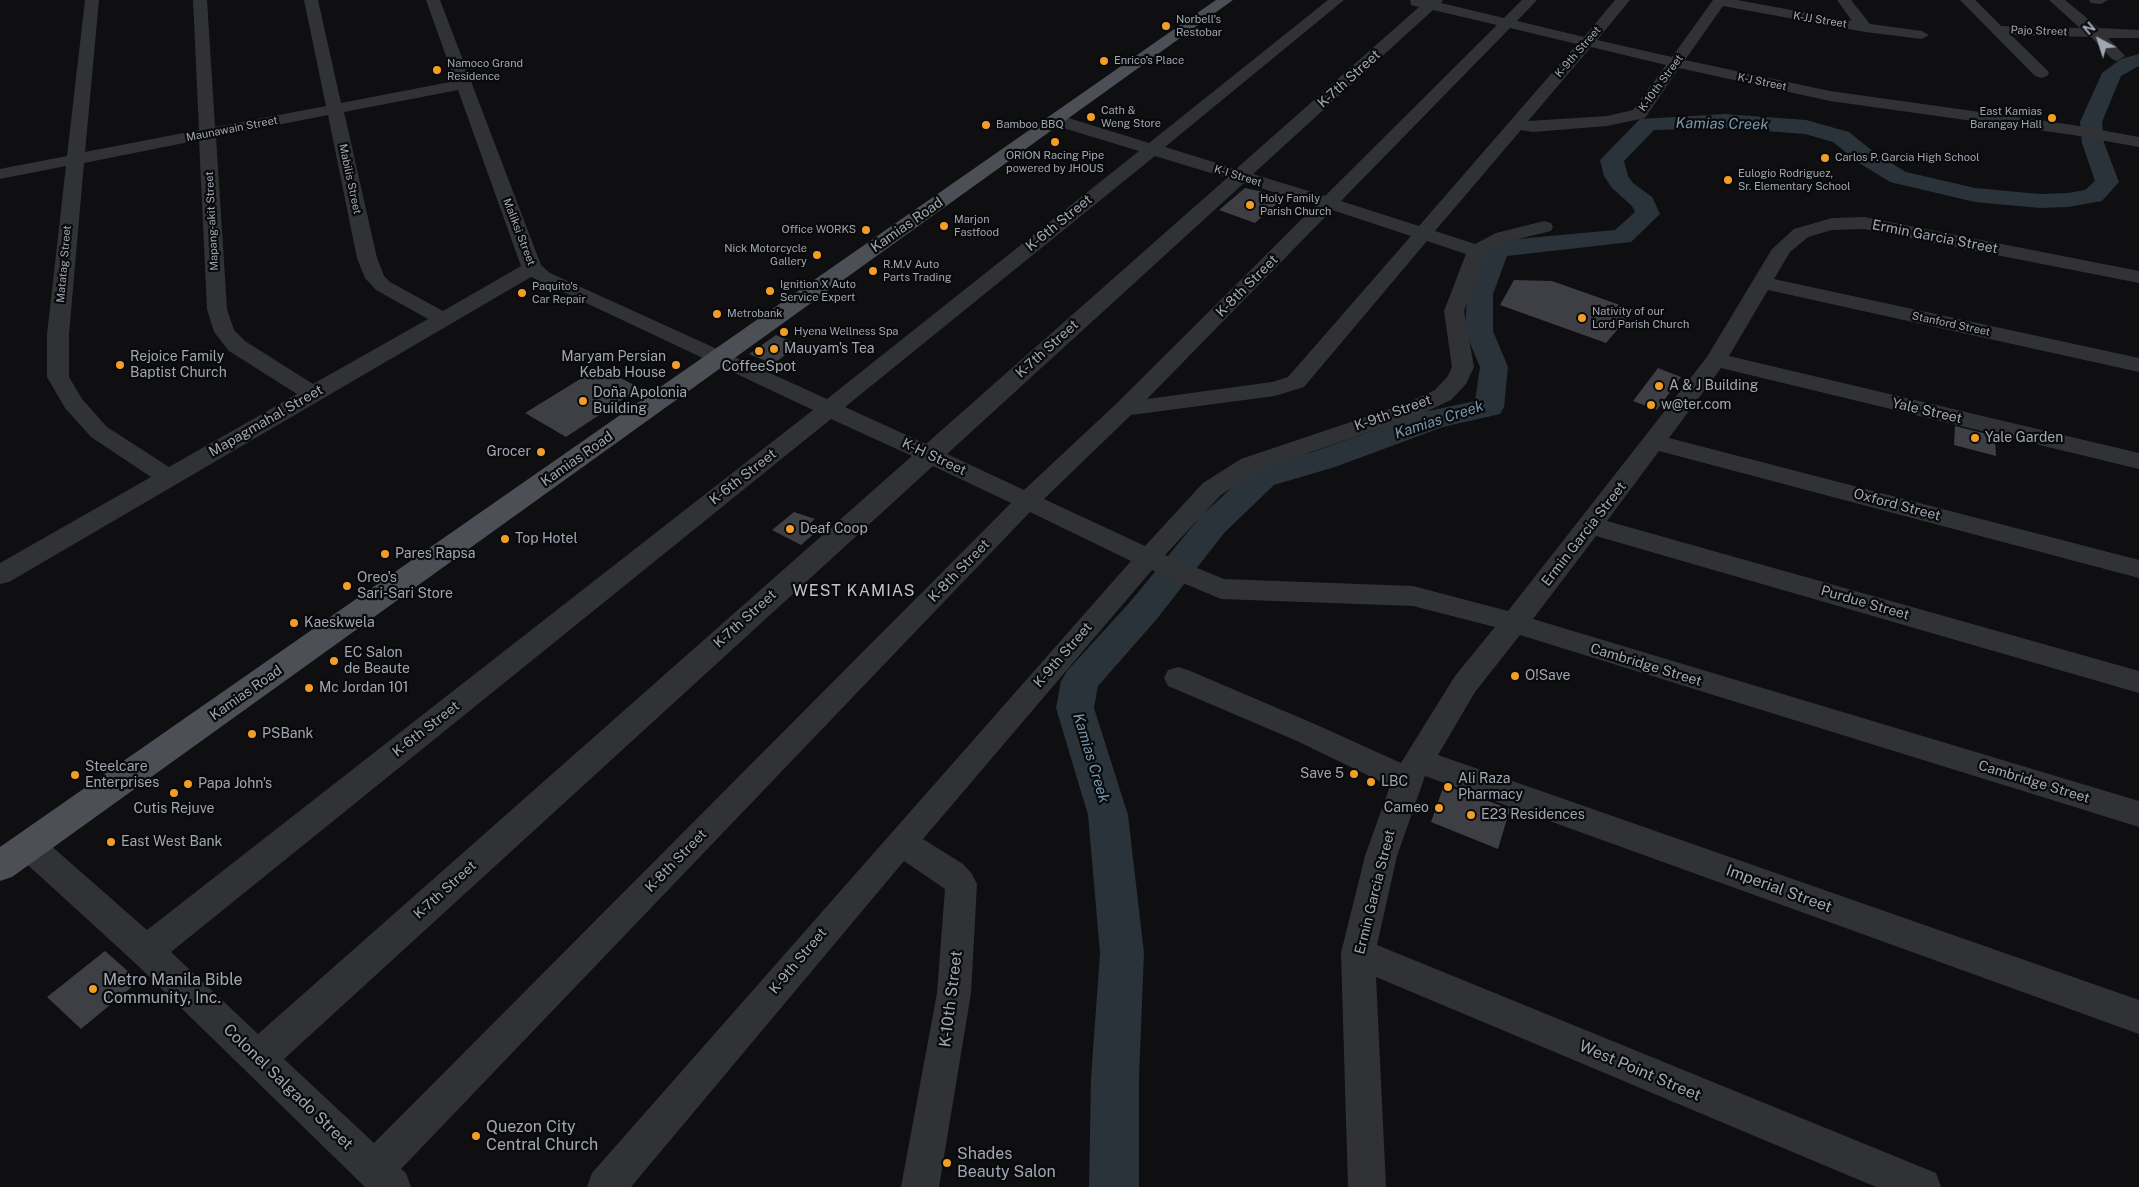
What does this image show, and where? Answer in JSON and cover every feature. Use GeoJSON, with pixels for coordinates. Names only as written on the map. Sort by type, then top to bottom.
{"type":"FeatureCollection","features":[{"type":"Feature","properties":{"kind":"main road","name":"Kamias Road"},"geometry":{"type":"LineString","coordinates":[[0,866],[1226,0]]}},
{"type":"Feature","properties":{"kind":"street","name":"Matatag Street"},"geometry":{"type":"LineString","coordinates":[[92,0],[74,160],[58,334],[58,377],[73,403],[99,432],[169,478]]}},
{"type":"Feature","properties":{"kind":"street","name":"Mapang-akit Street"},"geometry":{"type":"LineString","coordinates":[[200,0],[217,309],[224,332],[238,346],[313,394]]}},
{"type":"Feature","properties":{"kind":"street","name":"Mabilis Street"},"geometry":{"type":"LineString","coordinates":[[311,0],[367,258],[375,278],[384,286],[443,319]]}},
{"type":"Feature","properties":{"kind":"street","name":"Maliksi Street"},"geometry":{"type":"LineString","coordinates":[[433,0],[532,268],[543,277],[719,359]]}},
{"type":"Feature","properties":{"kind":"street","name":"K-6th Street"},"geometry":{"type":"LineString","coordinates":[[146,951],[829,409],[1151,148],[1338,0]]}},
{"type":"Feature","properties":{"kind":"street","name":"K-8th Street"},"geometry":{"type":"LineString","coordinates":[[383,1178],[1026,502],[1124,409],[1530,0]]}},
{"type":"Feature","properties":{"kind":"street","name":"K-9th Street"},"geometry":{"type":"LineString","coordinates":[[1124,409],[1275,389],[1296,382],[1623,0]]}},
{"type":"Feature","properties":{"kind":"street"},"geometry":{"type":"LineString","coordinates":[[1844,0],[1865,28]]}},
{"type":"Feature","properties":{"kind":"street"},"geometry":{"type":"LineString","coordinates":[[1967,0],[2000,30],[2041,73]]}},
{"type":"Feature","properties":{"kind":"street"},"geometry":{"type":"LineString","coordinates":[[2056,0],[2095,33],[2118,56]]}},
{"type":"Feature","properties":{"kind":"street"},"geometry":{"type":"LineString","coordinates":[[2096,0],[2101,0]]}},
{"type":"Feature","properties":{"kind":"street","name":"K-JJ Street"},"geometry":{"type":"LineString","coordinates":[[1719,1],[1865,28],[1922,35]]}},
{"type":"Feature","properties":{"kind":"street","name":"K-10th Street"},"geometry":{"type":"LineString","coordinates":[[1517,124],[1533,126],[1634,117],[1642,112],[1719,1]]}},
{"type":"Feature","properties":{"kind":"street","name":"K-J Street"},"geometry":{"type":"LineString","coordinates":[[1425,2],[1587,42],[1830,96],[2073,130],[2139,142]]}},
{"type":"Feature","properties":{"kind":"street","name":"K-7th Street"},"geometry":{"type":"LineString","coordinates":[[257,1060],[928,454],[1240,177],[1425,2]]}},
{"type":"Feature","properties":{"kind":"street","name":"Pajo Street"},"geometry":{"type":"LineString","coordinates":[[2000,30],[2139,34]]}},
{"type":"Feature","properties":{"kind":"street","name":"Maunawain Street"},"geometry":{"type":"LineString","coordinates":[[0,174],[464,84]]}},
{"type":"Feature","properties":{"kind":"street","name":"K-I Street"},"geometry":{"type":"LineString","coordinates":[[1056,120],[1330,203],[1477,251]]}},
{"type":"Feature","properties":{"kind":"street","name":"Ermin Garcia Street"},"geometry":{"type":"LineString","coordinates":[[1367,1187],[1358,954],[1380,856],[1413,770],[1465,684],[1655,442],[1716,360],[1782,249],[1801,233],[1824,225],[1847,223],[1886,226],[2139,277]]}},
{"type":"Feature","properties":{"kind":"street"},"geometry":{"type":"LineString","coordinates":[[1477,251],[1503,237],[1544,227]]}},
{"type":"Feature","properties":{"kind":"street","name":"K-9th Street"},"geometry":{"type":"LineString","coordinates":[[606,1187],[901,842],[1153,561],[1212,489],[1250,465],[1415,408],[1443,395],[1458,379],[1464,367],[1456,340],[1454,311],[1477,251]]}},
{"type":"Feature","properties":{"kind":"street","name":"Mapagmahal Street"},"geometry":{"type":"LineString","coordinates":[[0,575],[532,268]]}},
{"type":"Feature","properties":{"kind":"street","name":"Stanford Street"},"geometry":{"type":"LineString","coordinates":[[1763,283],[2139,365]]}},
{"type":"Feature","properties":{"kind":"street","name":"K-H Street"},"geometry":{"type":"LineString","coordinates":[[719,359],[928,454],[1153,561]]}},
{"type":"Feature","properties":{"kind":"street","name":"Yale Street"},"geometry":{"type":"LineString","coordinates":[[1716,360],[2139,461]]}},
{"type":"Feature","properties":{"kind":"street","name":"Oxford Street"},"geometry":{"type":"LineString","coordinates":[[1655,442],[2139,569]]}},
{"type":"Feature","properties":{"kind":"street","name":"Purdue Street"},"geometry":{"type":"LineString","coordinates":[[1590,525],[2139,682]]}},
{"type":"Feature","properties":{"kind":"street","name":"Cambridge Street"},"geometry":{"type":"LineString","coordinates":[[1153,561],[1221,589],[1413,596],[1514,624],[2139,814]]}},
{"type":"Feature","properties":{"kind":"street","name":"Imperial Street"},"geometry":{"type":"LineString","coordinates":[[1178,678],[1307,733],[2139,1017]]}},
{"type":"Feature","properties":{"kind":"street","name":"K-10th Street"},"geometry":{"type":"LineString","coordinates":[[901,842],[952,874],[961,884],[954,993],[920,1187]]}},
{"type":"Feature","properties":{"kind":"street","name":"Colonel Salgado Street"},"geometry":{"type":"LineString","coordinates":[[29,846],[146,951],[257,1060],[383,1178]]}},
{"type":"Feature","properties":{"kind":"street","name":"West Point Street"},"geometry":{"type":"LineString","coordinates":[[1358,954],[1922,1187]]}},
{"type":"Feature","properties":{"kind":"building","name":"Holy Family Parish Church"},"geometry":{"type":"Polygon","coordinates":[[[1245,188],[1277,195],[1275,198],[1281,200],[1255,223],[1219,210],[1245,188]]]}},
{"type":"Feature","properties":{"kind":"building","name":"Nativity of our Lord Parish Church"},"geometry":{"type":"Polygon","coordinates":[[[1514,280],[1552,281],[1634,310],[1606,343],[1500,305],[1514,280]]]}},
{"type":"Feature","properties":{"kind":"building","name":"Mauyam's Tea"},"geometry":{"type":"Polygon","coordinates":[[[776,335],[799,345],[773,364],[749,354],[776,335]]]}},
{"type":"Feature","properties":{"kind":"building","name":"A & J Building"},"geometry":{"type":"Polygon","coordinates":[[[1658,368],[1681,377],[1657,410],[1633,401],[1658,368]]]}},
{"type":"Feature","properties":{"kind":"building","name":"Doña Apolonia Building"},"geometry":{"type":"Polygon","coordinates":[[[607,371],[640,388],[566,437],[525,413],[585,376],[593,380],[607,371]]]}},
{"type":"Feature","properties":{"kind":"building","name":"Yale Garden"},"geometry":{"type":"Polygon","coordinates":[[[1955,426],[1995,436],[1996,456],[1954,445],[1955,426]]]}},
{"type":"Feature","properties":{"kind":"building","name":"Deaf Coop"},"geometry":{"type":"Polygon","coordinates":[[[794,512],[815,519],[805,528],[815,533],[801,545],[772,530],[794,512]]]}},
{"type":"Feature","properties":{"kind":"building","name":"E23 Residences"},"geometry":{"type":"Polygon","coordinates":[[[1444,785],[1510,809],[1498,849],[1431,822],[1444,785]]]}},
{"type":"Feature","properties":{"kind":"building","name":"Metro Manila Bible Community, Inc."},"geometry":{"type":"Polygon","coordinates":[[[105,951],[139,981],[81,1029],[47,997],[105,951]]]}},
{"type":"Feature","properties":{"kind":"waterway","name":"Kamias Creek"},"geometry":{"type":"LineString","coordinates":[[1114,1187],[1115,1078],[1122,953],[1108,815],[1075,708],[1080,681],[1143,611],[1213,524],[1263,477],[1324,460],[1435,419],[1489,407],[1494,367],[1479,331],[1480,294],[1496,249],[1622,237],[1648,214],[1643,202],[1624,188],[1616,176],[1612,160],[1648,124],[1725,121],[1806,127],[1841,137],[1867,158],[1898,177],[1975,195],[2040,201],[2068,200],[2093,196],[2107,182],[2093,143],[2091,122],[2112,73],[2128,63],[2139,60]]}},
{"type":"Feature","properties":{"kind":"place","name":"Norbell's Restobar"},"geometry":{"type":"Point","coordinates":[1166,26]}},
{"type":"Feature","properties":{"kind":"place","name":"Enrico's Place"},"geometry":{"type":"Point","coordinates":[1104,61]}},
{"type":"Feature","properties":{"kind":"place","name":"Namoco Grand Residence"},"geometry":{"type":"Point","coordinates":[437,70]}},
{"type":"Feature","properties":{"kind":"place","name":"Cath & Weng Store"},"geometry":{"type":"Point","coordinates":[1091,117]}},
{"type":"Feature","properties":{"kind":"place","name":"East Kamias Barangay Hall"},"geometry":{"type":"Point","coordinates":[2052,118]}},
{"type":"Feature","properties":{"kind":"place","name":"Bamboo BBQ"},"geometry":{"type":"Point","coordinates":[986,125]}},
{"type":"Feature","properties":{"kind":"place","name":"ORION Racing Pipe powered by JHOUS"},"geometry":{"type":"Point","coordinates":[1055,142]}},
{"type":"Feature","properties":{"kind":"place","name":"Carlos P. Garcia High School"},"geometry":{"type":"Point","coordinates":[1825,158]}},
{"type":"Feature","properties":{"kind":"place","name":"Eulogio Rodriguez, Sr. Elementary School"},"geometry":{"type":"Point","coordinates":[1728,180]}},
{"type":"Feature","properties":{"kind":"place","name":"Holy Family Parish Church"},"geometry":{"type":"Point","coordinates":[1250,205]}},
{"type":"Feature","properties":{"kind":"place","name":"Marjon Fastfood"},"geometry":{"type":"Point","coordinates":[944,226]}},
{"type":"Feature","properties":{"kind":"place","name":"Office WORKS"},"geometry":{"type":"Point","coordinates":[866,230]}},
{"type":"Feature","properties":{"kind":"place","name":"Nick Motorcycle Gallery"},"geometry":{"type":"Point","coordinates":[817,255]}},
{"type":"Feature","properties":{"kind":"place","name":"R.M.V Auto Parts Trading"},"geometry":{"type":"Point","coordinates":[873,271]}},
{"type":"Feature","properties":{"kind":"place","name":"Ignition X Auto Service Expert"},"geometry":{"type":"Point","coordinates":[770,291]}},
{"type":"Feature","properties":{"kind":"place","name":"Paquito's Car Repair"},"geometry":{"type":"Point","coordinates":[522,293]}},
{"type":"Feature","properties":{"kind":"place","name":"Metrobank"},"geometry":{"type":"Point","coordinates":[717,314]}},
{"type":"Feature","properties":{"kind":"place","name":"Nativity of our Lord Parish Church"},"geometry":{"type":"Point","coordinates":[1582,318]}},
{"type":"Feature","properties":{"kind":"place","name":"Hyena Wellness Spa"},"geometry":{"type":"Point","coordinates":[784,332]}},
{"type":"Feature","properties":{"kind":"place","name":"Mauyam's Tea"},"geometry":{"type":"Point","coordinates":[774,349]}},
{"type":"Feature","properties":{"kind":"place","name":"CoffeeSpot"},"geometry":{"type":"Point","coordinates":[759,351]}},
{"type":"Feature","properties":{"kind":"place","name":"Rejoice Family Baptist Church"},"geometry":{"type":"Point","coordinates":[120,365]}},
{"type":"Feature","properties":{"kind":"place","name":"Maryam Persian Kebab House"},"geometry":{"type":"Point","coordinates":[676,365]}},
{"type":"Feature","properties":{"kind":"place","name":"A & J Building"},"geometry":{"type":"Point","coordinates":[1659,386]}},
{"type":"Feature","properties":{"kind":"place","name":"Doña Apolonia Building"},"geometry":{"type":"Point","coordinates":[583,401]}},
{"type":"Feature","properties":{"kind":"place","name":"w@ter.com"},"geometry":{"type":"Point","coordinates":[1651,405]}},
{"type":"Feature","properties":{"kind":"place","name":"Yale Garden"},"geometry":{"type":"Point","coordinates":[1975,438]}},
{"type":"Feature","properties":{"kind":"place","name":"Grocer"},"geometry":{"type":"Point","coordinates":[541,452]}},
{"type":"Feature","properties":{"kind":"place","name":"Deaf Coop"},"geometry":{"type":"Point","coordinates":[790,529]}},
{"type":"Feature","properties":{"kind":"place","name":"Top Hotel"},"geometry":{"type":"Point","coordinates":[505,539]}},
{"type":"Feature","properties":{"kind":"place","name":"Pares Rapsa"},"geometry":{"type":"Point","coordinates":[385,554]}},
{"type":"Feature","properties":{"kind":"place","name":"Oreo's Sari-Sari Store"},"geometry":{"type":"Point","coordinates":[347,586]}},
{"type":"Feature","properties":{"kind":"place","name":"Kaeskwela"},"geometry":{"type":"Point","coordinates":[294,623]}},
{"type":"Feature","properties":{"kind":"place","name":"EC Salon de Beaute"},"geometry":{"type":"Point","coordinates":[334,661]}},
{"type":"Feature","properties":{"kind":"place","name":"O!Save"},"geometry":{"type":"Point","coordinates":[1515,676]}},
{"type":"Feature","properties":{"kind":"place","name":"Mc Jordan 101"},"geometry":{"type":"Point","coordinates":[309,688]}},
{"type":"Feature","properties":{"kind":"place","name":"PSBank"},"geometry":{"type":"Point","coordinates":[252,734]}},
{"type":"Feature","properties":{"kind":"place","name":"Save 5"},"geometry":{"type":"Point","coordinates":[1354,774]}},
{"type":"Feature","properties":{"kind":"place","name":"Steelcare Enterprises"},"geometry":{"type":"Point","coordinates":[75,775]}},
{"type":"Feature","properties":{"kind":"place","name":"LBC"},"geometry":{"type":"Point","coordinates":[1371,782]}},
{"type":"Feature","properties":{"kind":"place","name":"Papa John's"},"geometry":{"type":"Point","coordinates":[188,784]}},
{"type":"Feature","properties":{"kind":"place","name":"Ali Raza Pharmacy"},"geometry":{"type":"Point","coordinates":[1448,787]}},
{"type":"Feature","properties":{"kind":"place","name":"Cutis Rejuve"},"geometry":{"type":"Point","coordinates":[174,793]}},
{"type":"Feature","properties":{"kind":"place","name":"Cameo"},"geometry":{"type":"Point","coordinates":[1439,808]}},
{"type":"Feature","properties":{"kind":"place","name":"E23 Residences"},"geometry":{"type":"Point","coordinates":[1471,815]}},
{"type":"Feature","properties":{"kind":"place","name":"East West Bank"},"geometry":{"type":"Point","coordinates":[111,842]}},
{"type":"Feature","properties":{"kind":"place","name":"Metro Manila Bible Community, Inc."},"geometry":{"type":"Point","coordinates":[93,989]}},
{"type":"Feature","properties":{"kind":"place","name":"Quezon City Central Church"},"geometry":{"type":"Point","coordinates":[476,1136]}},
{"type":"Feature","properties":{"kind":"place","name":"Shades Beauty Salon"},"geometry":{"type":"Point","coordinates":[947,1163]}},
{"type":"Feature","properties":{"kind":"district","name":"WEST KAMIAS"},"geometry":{"type":"Point","coordinates":[854,591]}}]}
